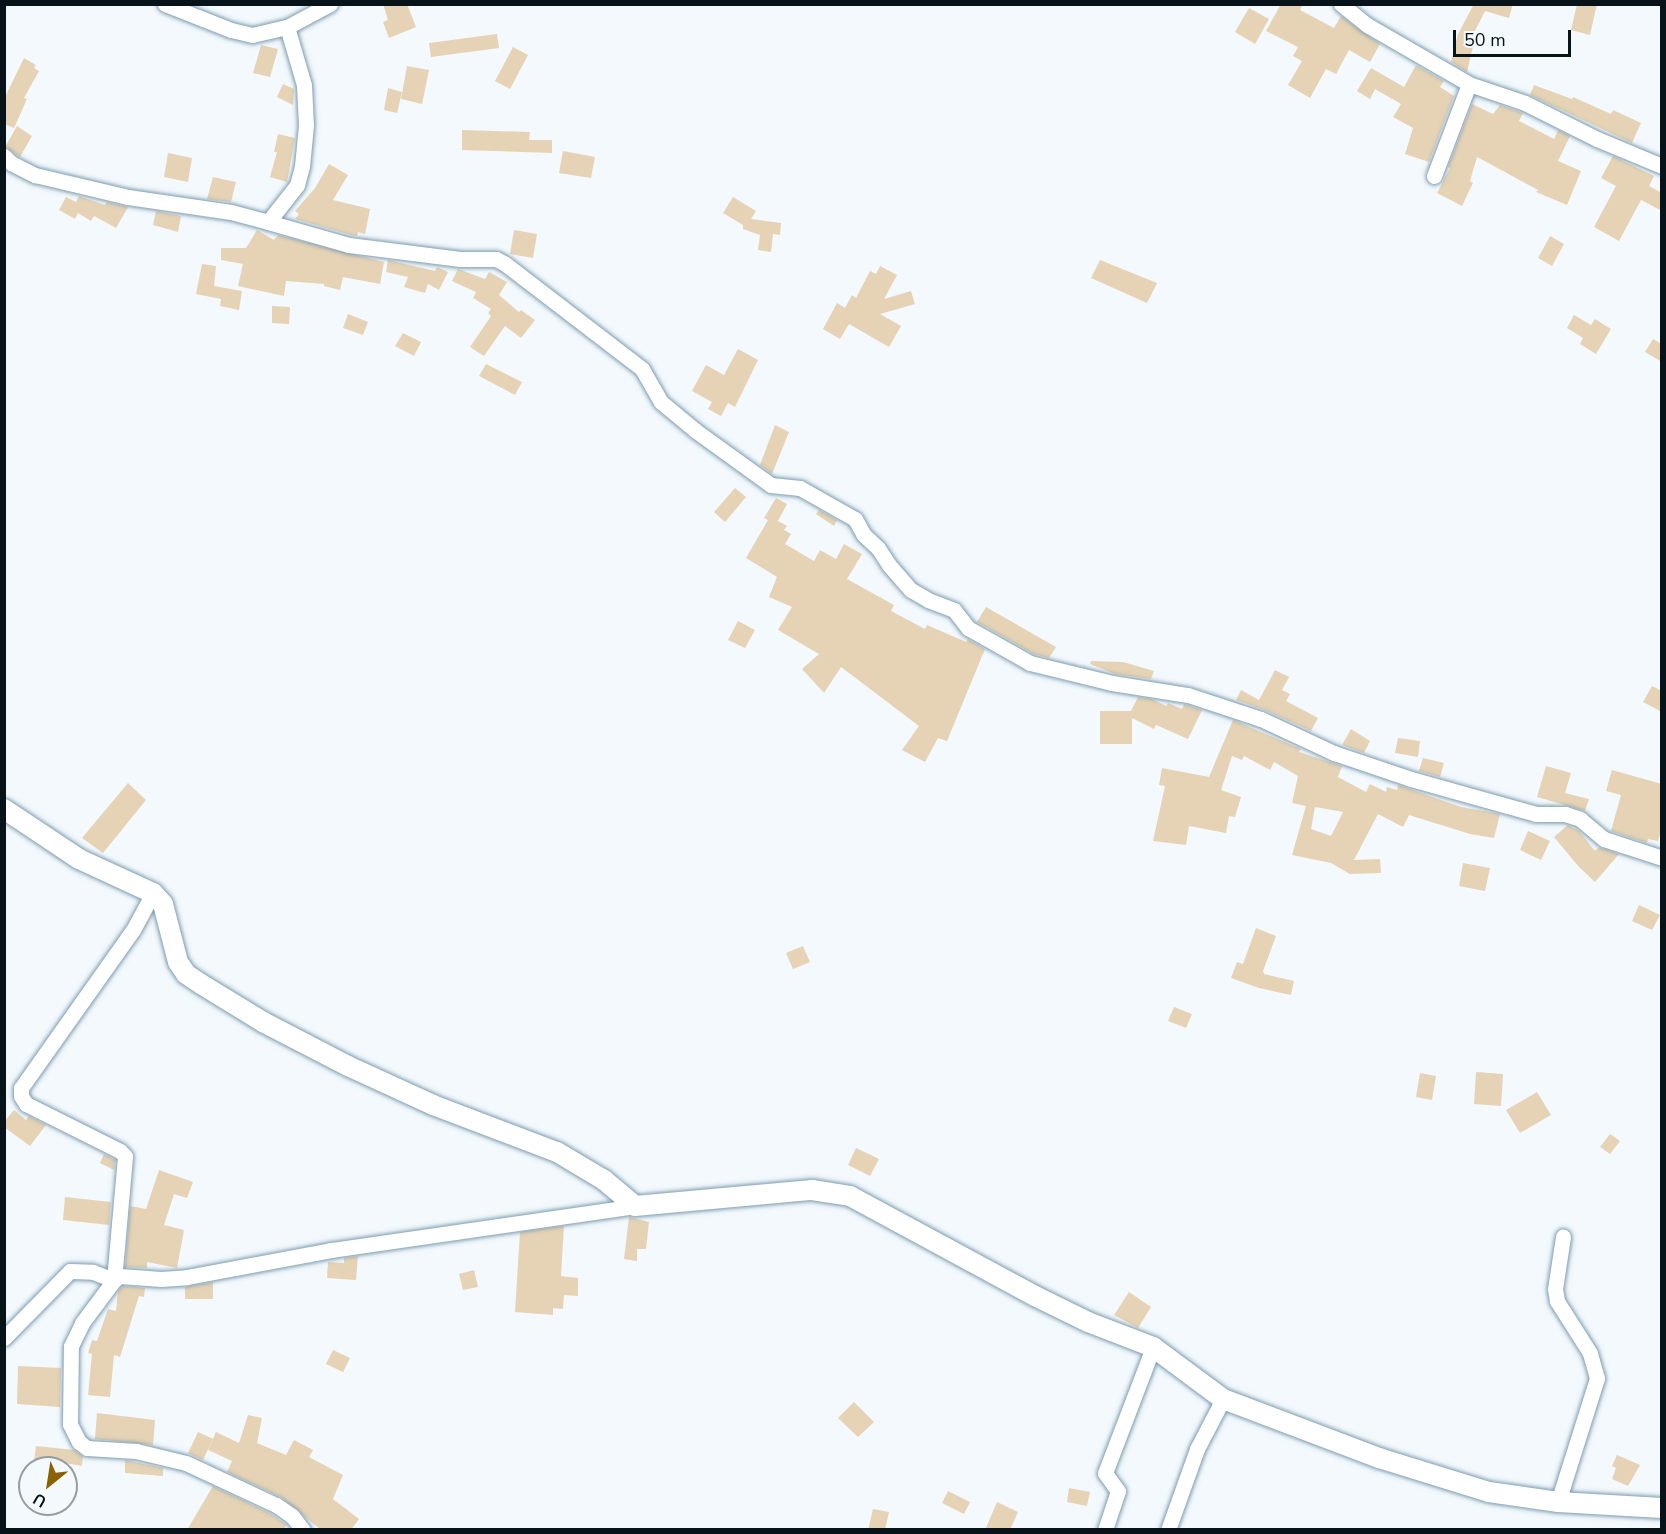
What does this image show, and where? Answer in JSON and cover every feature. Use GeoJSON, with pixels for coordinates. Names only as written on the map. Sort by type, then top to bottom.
{"type":"FeatureCollection","features":[{"type":"Feature","properties":{"kind":"street"},"geometry":{"type":"LineString","coordinates":[[165,4],[231,30],[252,35],[287,27],[330,4]]}},
{"type":"Feature","properties":{"kind":"street"},"geometry":{"type":"LineString","coordinates":[[1341,4],[1367,25],[1469,84],[1525,102],[1597,139],[1662,166]]}},
{"type":"Feature","properties":{"kind":"street"},"geometry":{"type":"LineString","coordinates":[[268,222],[297,185],[303,156],[306,125],[304,85],[287,27]]}},
{"type":"Feature","properties":{"kind":"street"},"geometry":{"type":"LineString","coordinates":[[1434,176],[1469,84]]}},
{"type":"Feature","properties":{"kind":"street"},"geometry":{"type":"LineString","coordinates":[[4,156],[11,163],[35,175],[128,197],[231,212],[350,245],[460,259],[495,259],[504,263],[642,369],[661,402],[696,430],[771,485],[800,488],[855,519],[864,535],[878,548],[889,566],[911,590],[928,600],[954,610],[968,628],[1029,663],[1112,683],[1188,695],[1262,719],[1334,753],[1411,779],[1536,814],[1565,814],[1580,819],[1604,839],[1661,855]]}},
{"type":"Feature","properties":{"kind":"street"},"geometry":{"type":"LineString","coordinates":[[4,809],[79,859],[153,893],[162,904],[178,962],[186,974],[263,1022],[348,1066],[433,1105],[557,1152],[604,1180],[635,1206]]}},
{"type":"Feature","properties":{"kind":"street"},"geometry":{"type":"LineString","coordinates":[[114,1280],[125,1156],[26,1104],[21,1096],[21,1088],[133,930],[153,893]]}},
{"type":"Feature","properties":{"kind":"street"},"geometry":{"type":"LineString","coordinates":[[303,1530],[292,1516],[276,1505],[186,1463],[136,1451],[87,1448],[79,1442],[70,1424],[70,1346],[82,1323],[114,1280],[120,1276],[187,1277],[331,1250],[635,1206],[812,1190],[850,1196],[1035,1296],[1088,1322],[1153,1347],[1223,1399],[1378,1458],[1489,1492],[1557,1502],[1662,1508]]}},
{"type":"Feature","properties":{"kind":"street"},"geometry":{"type":"LineString","coordinates":[[1557,1502],[1597,1378],[1590,1353],[1557,1301],[1555,1289],[1563,1237]]}},
{"type":"Feature","properties":{"kind":"street"},"geometry":{"type":"LineString","coordinates":[[4,1338],[70,1271],[93,1272],[114,1280]]}},
{"type":"Feature","properties":{"kind":"street"},"geometry":{"type":"LineString","coordinates":[[1105,1530],[1118,1491],[1106,1473],[1153,1347]]}},
{"type":"Feature","properties":{"kind":"street"},"geometry":{"type":"LineString","coordinates":[[1168,1530],[1197,1449],[1223,1399]]}},
{"type":"Feature","properties":{"kind":"building"},"geometry":{"type":"Polygon","coordinates":[[[383,4],[407,4],[416,27],[389,38],[383,22],[388,20],[383,4]]]}},
{"type":"Feature","properties":{"kind":"building"},"geometry":{"type":"Polygon","coordinates":[[[1281,4],[1303,4],[1300,10],[1334,28],[1341,16],[1380,44],[1370,62],[1349,50],[1336,74],[1326,69],[1310,98],[1288,85],[1302,61],[1293,56],[1298,47],[1266,31],[1281,4]]]}},
{"type":"Feature","properties":{"kind":"building"},"geometry":{"type":"Polygon","coordinates":[[[1474,4],[1513,4],[1509,18],[1485,11],[1472,37],[1475,38],[1467,72],[1451,62],[1458,34],[1474,4]]]}},
{"type":"Feature","properties":{"kind":"building"},"geometry":{"type":"Polygon","coordinates":[[[1577,4],[1597,4],[1590,35],[1571,30],[1577,4]]]}},
{"type":"Feature","properties":{"kind":"building"},"geometry":{"type":"Polygon","coordinates":[[[1249,8],[1269,19],[1255,44],[1235,32],[1249,8]]]}},
{"type":"Feature","properties":{"kind":"building"},"geometry":{"type":"Polygon","coordinates":[[[497,34],[499,48],[431,57],[429,43],[497,34]]]}},
{"type":"Feature","properties":{"kind":"building"},"geometry":{"type":"Polygon","coordinates":[[[261,45],[278,49],[270,77],[253,73],[261,45]]]}},
{"type":"Feature","properties":{"kind":"building"},"geometry":{"type":"Polygon","coordinates":[[[513,47],[528,55],[510,89],[495,81],[513,47]]]}},
{"type":"Feature","properties":{"kind":"building"},"geometry":{"type":"Polygon","coordinates":[[[24,58],[36,65],[34,68],[39,71],[24,98],[27,99],[14,128],[4,124],[4,99],[24,58]]]}},
{"type":"Feature","properties":{"kind":"building"},"geometry":{"type":"Polygon","coordinates":[[[1416,65],[1444,81],[1440,87],[1454,96],[1429,162],[1405,154],[1413,128],[1393,117],[1401,104],[1375,89],[1370,99],[1357,91],[1371,68],[1404,87],[1416,65]]]}},
{"type":"Feature","properties":{"kind":"building"},"geometry":{"type":"Polygon","coordinates":[[[407,66],[429,70],[422,104],[401,99],[407,66]]]}},
{"type":"Feature","properties":{"kind":"building"},"geometry":{"type":"Polygon","coordinates":[[[283,84],[294,89],[293,105],[277,97],[283,84]]]}},
{"type":"Feature","properties":{"kind":"building"},"geometry":{"type":"Polygon","coordinates":[[[1534,85],[1572,99],[1573,97],[1611,114],[1613,110],[1641,123],[1632,143],[1530,95],[1534,85]]]}},
{"type":"Feature","properties":{"kind":"building"},"geometry":{"type":"Polygon","coordinates":[[[388,88],[402,92],[397,113],[384,110],[388,88]]]}},
{"type":"Feature","properties":{"kind":"building"},"geometry":{"type":"Polygon","coordinates":[[[1472,104],[1493,114],[1500,105],[1523,113],[1519,121],[1554,139],[1558,130],[1570,136],[1558,161],[1581,171],[1567,205],[1536,192],[1538,190],[1477,157],[1470,181],[1473,183],[1462,206],[1437,193],[1450,168],[1448,167],[1472,104]]]}},
{"type":"Feature","properties":{"kind":"building"},"geometry":{"type":"Polygon","coordinates":[[[17,126],[32,136],[20,157],[5,147],[17,126]]]}},
{"type":"Feature","properties":{"kind":"building"},"geometry":{"type":"Polygon","coordinates":[[[462,130],[530,132],[529,140],[552,140],[552,153],[462,150],[462,130]]]}},
{"type":"Feature","properties":{"kind":"building"},"geometry":{"type":"Polygon","coordinates":[[[278,134],[295,138],[287,182],[270,177],[277,152],[274,152],[278,134]]]}},
{"type":"Feature","properties":{"kind":"building"},"geometry":{"type":"Polygon","coordinates":[[[563,151],[595,157],[591,178],[559,173],[563,151]]]}},
{"type":"Feature","properties":{"kind":"building"},"geometry":{"type":"Polygon","coordinates":[[[168,153],[192,158],[188,182],[164,177],[168,153]]]}},
{"type":"Feature","properties":{"kind":"building"},"geometry":{"type":"Polygon","coordinates":[[[1613,156],[1654,176],[1649,186],[1662,193],[1662,211],[1641,200],[1619,241],[1594,227],[1616,186],[1601,178],[1613,156]]]}},
{"type":"Feature","properties":{"kind":"building"},"geometry":{"type":"Polygon","coordinates":[[[329,164],[348,175],[333,200],[370,209],[365,234],[358,232],[357,236],[351,235],[295,219],[299,214],[295,211],[315,188],[329,164]]]}},
{"type":"Feature","properties":{"kind":"building"},"geometry":{"type":"Polygon","coordinates":[[[213,177],[236,182],[231,202],[207,199],[213,177]]]}},
{"type":"Feature","properties":{"kind":"building"},"geometry":{"type":"Polygon","coordinates":[[[79,196],[105,205],[107,202],[128,207],[116,228],[94,216],[91,221],[78,213],[75,219],[59,210],[66,197],[76,202],[79,196]]]}},
{"type":"Feature","properties":{"kind":"building"},"geometry":{"type":"Polygon","coordinates":[[[733,197],[756,211],[751,219],[781,223],[780,235],[773,234],[771,252],[758,250],[760,235],[743,229],[743,225],[723,213],[733,197]]]}},
{"type":"Feature","properties":{"kind":"building"},"geometry":{"type":"Polygon","coordinates":[[[156,211],[181,216],[178,232],[153,225],[156,211]]]}},
{"type":"Feature","properties":{"kind":"building"},"geometry":{"type":"Polygon","coordinates":[[[257,230],[274,240],[278,235],[384,262],[380,284],[343,277],[340,290],[324,286],[324,284],[286,281],[284,296],[238,286],[243,264],[221,260],[221,248],[246,248],[257,230]]]}},
{"type":"Feature","properties":{"kind":"building"},"geometry":{"type":"Polygon","coordinates":[[[514,230],[537,234],[533,258],[510,254],[514,230]]]}},
{"type":"Feature","properties":{"kind":"building"},"geometry":{"type":"Polygon","coordinates":[[[1550,236],[1564,244],[1552,266],[1538,258],[1550,236]]]}},
{"type":"Feature","properties":{"kind":"building"},"geometry":{"type":"Polygon","coordinates":[[[388,260],[435,271],[437,267],[448,272],[439,290],[428,284],[425,293],[404,287],[408,277],[386,272],[388,260]]]}},
{"type":"Feature","properties":{"kind":"building"},"geometry":{"type":"Polygon","coordinates":[[[1100,260],[1157,283],[1147,303],[1091,278],[1100,260]]]}},
{"type":"Feature","properties":{"kind":"building"},"geometry":{"type":"Polygon","coordinates":[[[202,264],[216,266],[214,286],[242,291],[239,310],[220,306],[221,299],[196,294],[202,264]]]}},
{"type":"Feature","properties":{"kind":"building"},"geometry":{"type":"Polygon","coordinates":[[[880,266],[897,275],[884,299],[911,291],[915,304],[880,314],[901,326],[889,347],[849,324],[840,339],[823,329],[837,303],[845,308],[852,295],[856,298],[870,271],[876,274],[880,266]]]}},
{"type":"Feature","properties":{"kind":"building"},"geometry":{"type":"Polygon","coordinates":[[[458,269],[485,279],[489,272],[507,282],[499,295],[519,312],[521,310],[535,320],[521,338],[505,326],[484,356],[470,347],[491,316],[488,313],[491,309],[473,298],[476,292],[452,281],[458,269]]]}},
{"type":"Feature","properties":{"kind":"building"},"geometry":{"type":"Polygon","coordinates":[[[272,306],[290,307],[289,324],[272,323],[272,306]]]}},
{"type":"Feature","properties":{"kind":"building"},"geometry":{"type":"Polygon","coordinates":[[[348,314],[368,322],[363,335],[343,328],[348,314]]]}},
{"type":"Feature","properties":{"kind":"building"},"geometry":{"type":"Polygon","coordinates":[[[1574,315],[1591,325],[1595,319],[1611,329],[1596,354],[1580,344],[1583,338],[1567,328],[1574,315]]]}},
{"type":"Feature","properties":{"kind":"building"},"geometry":{"type":"Polygon","coordinates":[[[403,333],[421,342],[414,356],[395,346],[403,333]]]}},
{"type":"Feature","properties":{"kind":"building"},"geometry":{"type":"Polygon","coordinates":[[[1653,339],[1662,344],[1662,362],[1645,352],[1653,339]]]}},
{"type":"Feature","properties":{"kind":"building"},"geometry":{"type":"Polygon","coordinates":[[[738,349],[758,360],[735,407],[728,403],[721,416],[708,409],[712,402],[692,391],[706,365],[724,375],[738,349]]]}},
{"type":"Feature","properties":{"kind":"building"},"geometry":{"type":"Polygon","coordinates":[[[486,364],[522,382],[515,395],[479,376],[486,364]]]}},
{"type":"Feature","properties":{"kind":"building"},"geometry":{"type":"Polygon","coordinates":[[[775,425],[789,432],[772,474],[760,465],[775,425]]]}},
{"type":"Feature","properties":{"kind":"building"},"geometry":{"type":"Polygon","coordinates":[[[735,488],[746,497],[725,522],[714,512],[735,488]]]}},
{"type":"Feature","properties":{"kind":"building"},"geometry":{"type":"Polygon","coordinates":[[[776,498],[787,504],[778,521],[787,526],[784,530],[791,534],[785,544],[814,561],[820,550],[836,559],[844,544],[862,554],[847,579],[894,605],[891,611],[925,629],[927,625],[966,642],[968,639],[985,649],[947,741],[938,738],[925,762],[902,750],[919,726],[841,667],[824,693],[802,669],[819,654],[778,630],[792,607],[769,597],[777,577],[746,558],[768,520],[764,518],[776,498]]]}},
{"type":"Feature","properties":{"kind":"building"},"geometry":{"type":"Polygon","coordinates":[[[819,510],[837,520],[834,526],[816,514],[819,510]]]}},
{"type":"Feature","properties":{"kind":"building"},"geometry":{"type":"Polygon","coordinates":[[[986,607],[1056,647],[1049,658],[1034,654],[977,622],[986,607]]]}},
{"type":"Feature","properties":{"kind":"building"},"geometry":{"type":"Polygon","coordinates":[[[738,621],[755,630],[745,648],[728,640],[738,621]]]}},
{"type":"Feature","properties":{"kind":"building"},"geometry":{"type":"Polygon","coordinates":[[[1091,661],[1123,662],[1154,671],[1151,679],[1115,674],[1090,664],[1091,661]]]}},
{"type":"Feature","properties":{"kind":"building"},"geometry":{"type":"Polygon","coordinates":[[[1275,670],[1289,677],[1282,690],[1290,694],[1286,701],[1318,718],[1311,731],[1265,710],[1236,700],[1241,690],[1259,700],[1275,670]]]}},
{"type":"Feature","properties":{"kind":"building"},"geometry":{"type":"Polygon","coordinates":[[[1652,686],[1662,691],[1662,712],[1643,702],[1652,686]]]}},
{"type":"Feature","properties":{"kind":"building"},"geometry":{"type":"Polygon","coordinates":[[[1138,697],[1152,699],[1166,706],[1168,703],[1182,709],[1184,704],[1202,710],[1188,739],[1156,725],[1154,729],[1132,718],[1132,744],[1100,744],[1100,711],[1131,711],[1138,697]]]}},
{"type":"Feature","properties":{"kind":"building"},"geometry":{"type":"Polygon","coordinates":[[[1233,720],[1301,749],[1299,752],[1342,766],[1338,777],[1366,792],[1370,784],[1386,792],[1387,787],[1397,790],[1398,785],[1461,807],[1500,814],[1494,838],[1470,834],[1409,815],[1403,827],[1378,814],[1354,860],[1380,859],[1381,873],[1350,874],[1331,863],[1292,855],[1306,806],[1292,803],[1298,776],[1274,762],[1270,770],[1244,756],[1242,760],[1232,756],[1221,790],[1241,797],[1235,817],[1229,816],[1226,833],[1189,826],[1186,845],[1153,841],[1165,786],[1159,785],[1162,768],[1209,777],[1233,720]],[[1315,807],[1311,829],[1331,836],[1343,812],[1315,807]]]}},
{"type":"Feature","properties":{"kind":"building"},"geometry":{"type":"Polygon","coordinates":[[[1351,729],[1370,741],[1364,753],[1342,745],[1351,729]]]}},
{"type":"Feature","properties":{"kind":"building"},"geometry":{"type":"Polygon","coordinates":[[[1398,738],[1420,741],[1418,757],[1395,753],[1398,738]]]}},
{"type":"Feature","properties":{"kind":"building"},"geometry":{"type":"Polygon","coordinates":[[[1423,758],[1444,763],[1440,777],[1419,771],[1423,758]]]}},
{"type":"Feature","properties":{"kind":"building"},"geometry":{"type":"Polygon","coordinates":[[[1546,766],[1571,773],[1565,793],[1589,799],[1585,811],[1537,797],[1546,766]]]}},
{"type":"Feature","properties":{"kind":"building"},"geometry":{"type":"Polygon","coordinates":[[[1612,770],[1662,784],[1662,828],[1658,841],[1648,839],[1647,843],[1611,831],[1621,795],[1606,791],[1612,770]]]}},
{"type":"Feature","properties":{"kind":"building"},"geometry":{"type":"Polygon","coordinates":[[[128,783],[146,800],[103,853],[82,838],[128,783]]]}},
{"type":"Feature","properties":{"kind":"building"},"geometry":{"type":"Polygon","coordinates":[[[1568,825],[1579,831],[1595,851],[1599,847],[1619,854],[1595,882],[1554,837],[1568,825]]]}},
{"type":"Feature","properties":{"kind":"building"},"geometry":{"type":"Polygon","coordinates":[[[1528,831],[1550,841],[1541,860],[1520,850],[1528,831]]]}},
{"type":"Feature","properties":{"kind":"building"},"geometry":{"type":"Polygon","coordinates":[[[1463,863],[1490,868],[1485,891],[1459,886],[1463,863]]]}},
{"type":"Feature","properties":{"kind":"building"},"geometry":{"type":"Polygon","coordinates":[[[1639,905],[1660,915],[1652,930],[1632,921],[1639,905]]]}},
{"type":"Feature","properties":{"kind":"building"},"geometry":{"type":"Polygon","coordinates":[[[1256,928],[1276,936],[1263,971],[1264,974],[1294,981],[1291,995],[1259,988],[1231,978],[1237,962],[1243,964],[1256,928]]]}},
{"type":"Feature","properties":{"kind":"building"},"geometry":{"type":"Polygon","coordinates":[[[803,946],[810,962],[793,969],[786,953],[803,946]]]}},
{"type":"Feature","properties":{"kind":"building"},"geometry":{"type":"Polygon","coordinates":[[[1174,1007],[1192,1014],[1186,1028],[1168,1021],[1174,1007]]]}},
{"type":"Feature","properties":{"kind":"building"},"geometry":{"type":"Polygon","coordinates":[[[1476,1072],[1503,1074],[1501,1106],[1474,1104],[1476,1072]]]}},
{"type":"Feature","properties":{"kind":"building"},"geometry":{"type":"Polygon","coordinates":[[[1420,1073],[1436,1076],[1432,1100],[1416,1097],[1420,1073]]]}},
{"type":"Feature","properties":{"kind":"building"},"geometry":{"type":"Polygon","coordinates":[[[1537,1092],[1551,1115],[1520,1133],[1506,1110],[1537,1092]]]}},
{"type":"Feature","properties":{"kind":"building"},"geometry":{"type":"Polygon","coordinates":[[[14,1110],[26,1120],[29,1116],[46,1125],[30,1146],[4,1127],[4,1122],[14,1110]]]}},
{"type":"Feature","properties":{"kind":"building"},"geometry":{"type":"Polygon","coordinates":[[[1610,1134],[1620,1141],[1610,1154],[1600,1147],[1610,1134]]]}},
{"type":"Feature","properties":{"kind":"building"},"geometry":{"type":"Polygon","coordinates":[[[856,1148],[879,1159],[870,1176],[848,1165],[856,1148]]]}},
{"type":"Feature","properties":{"kind":"building"},"geometry":{"type":"Polygon","coordinates":[[[104,1154],[115,1160],[114,1170],[100,1163],[104,1154]]]}},
{"type":"Feature","properties":{"kind":"building"},"geometry":{"type":"Polygon","coordinates":[[[159,1170],[193,1182],[187,1198],[174,1194],[164,1225],[184,1230],[177,1268],[147,1262],[147,1268],[125,1267],[130,1206],[146,1209],[159,1170]]]}},
{"type":"Feature","properties":{"kind":"building"},"geometry":{"type":"Polygon","coordinates":[[[65,1197],[111,1202],[109,1225],[63,1220],[65,1197]]]}},
{"type":"Feature","properties":{"kind":"building"},"geometry":{"type":"Polygon","coordinates":[[[629,1217],[649,1222],[646,1249],[637,1249],[637,1261],[624,1259],[629,1217]]]}},
{"type":"Feature","properties":{"kind":"building"},"geometry":{"type":"Polygon","coordinates":[[[564,1226],[561,1276],[578,1278],[578,1296],[564,1295],[563,1309],[553,1308],[553,1315],[515,1312],[520,1232],[564,1226]]]}},
{"type":"Feature","properties":{"kind":"building"},"geometry":{"type":"Polygon","coordinates":[[[358,1256],[356,1280],[327,1278],[328,1262],[344,1263],[344,1258],[358,1256]]]}},
{"type":"Feature","properties":{"kind":"building"},"geometry":{"type":"Polygon","coordinates":[[[474,1270],[478,1287],[463,1290],[459,1274],[474,1270]]]}},
{"type":"Feature","properties":{"kind":"building"},"geometry":{"type":"Polygon","coordinates":[[[213,1282],[213,1299],[185,1299],[185,1287],[213,1282]]]}},
{"type":"Feature","properties":{"kind":"building"},"geometry":{"type":"Polygon","coordinates":[[[123,1286],[145,1288],[144,1297],[139,1296],[120,1357],[114,1355],[110,1397],[88,1395],[92,1354],[88,1353],[92,1340],[97,1341],[108,1309],[116,1311],[118,1291],[123,1286]]]}},
{"type":"Feature","properties":{"kind":"building"},"geometry":{"type":"Polygon","coordinates":[[[1129,1292],[1151,1307],[1138,1328],[1114,1315],[1129,1292]]]}},
{"type":"Feature","properties":{"kind":"building"},"geometry":{"type":"Polygon","coordinates":[[[333,1350],[350,1358],[343,1372],[326,1364],[333,1350]]]}},
{"type":"Feature","properties":{"kind":"building"},"geometry":{"type":"Polygon","coordinates":[[[18,1366],[61,1368],[60,1407],[17,1404],[18,1366]]]}},
{"type":"Feature","properties":{"kind":"building"},"geometry":{"type":"Polygon","coordinates":[[[854,1402],[874,1422],[858,1437],[838,1418],[854,1402]]]}},
{"type":"Feature","properties":{"kind":"building"},"geometry":{"type":"Polygon","coordinates":[[[97,1413],[155,1420],[153,1445],[95,1439],[97,1413]]]}},
{"type":"Feature","properties":{"kind":"building"},"geometry":{"type":"Polygon","coordinates":[[[248,1415],[262,1418],[257,1443],[286,1455],[294,1440],[313,1450],[309,1457],[343,1475],[333,1499],[359,1519],[351,1530],[321,1530],[281,1497],[227,1472],[232,1461],[208,1450],[216,1432],[239,1443],[248,1415]]]}},
{"type":"Feature","properties":{"kind":"building"},"geometry":{"type":"Polygon","coordinates":[[[198,1432],[213,1439],[203,1460],[188,1453],[198,1432]]]}},
{"type":"Feature","properties":{"kind":"building"},"geometry":{"type":"Polygon","coordinates":[[[36,1446],[74,1450],[83,1456],[82,1466],[78,1465],[78,1456],[35,1456],[36,1446]]]}},
{"type":"Feature","properties":{"kind":"building"},"geometry":{"type":"Polygon","coordinates":[[[1617,1455],[1640,1465],[1628,1486],[1612,1479],[1616,1468],[1612,1466],[1617,1455]]]}},
{"type":"Feature","properties":{"kind":"building"},"geometry":{"type":"Polygon","coordinates":[[[125,1460],[163,1468],[163,1476],[125,1473],[125,1460]]]}},
{"type":"Feature","properties":{"kind":"building"},"geometry":{"type":"Polygon","coordinates":[[[213,1486],[271,1514],[287,1525],[282,1530],[187,1530],[213,1486]]]}},
{"type":"Feature","properties":{"kind":"building"},"geometry":{"type":"Polygon","coordinates":[[[1069,1488],[1090,1492],[1087,1506],[1067,1502],[1069,1488]]]}},
{"type":"Feature","properties":{"kind":"building"},"geometry":{"type":"Polygon","coordinates":[[[948,1491],[970,1502],[964,1514],[942,1503],[948,1491]]]}},
{"type":"Feature","properties":{"kind":"building"},"geometry":{"type":"Polygon","coordinates":[[[997,1502],[1018,1512],[1010,1530],[985,1530],[997,1502]]]}},
{"type":"Feature","properties":{"kind":"building"},"geometry":{"type":"Polygon","coordinates":[[[873,1509],[889,1512],[885,1530],[868,1530],[873,1509]]]}}]}
